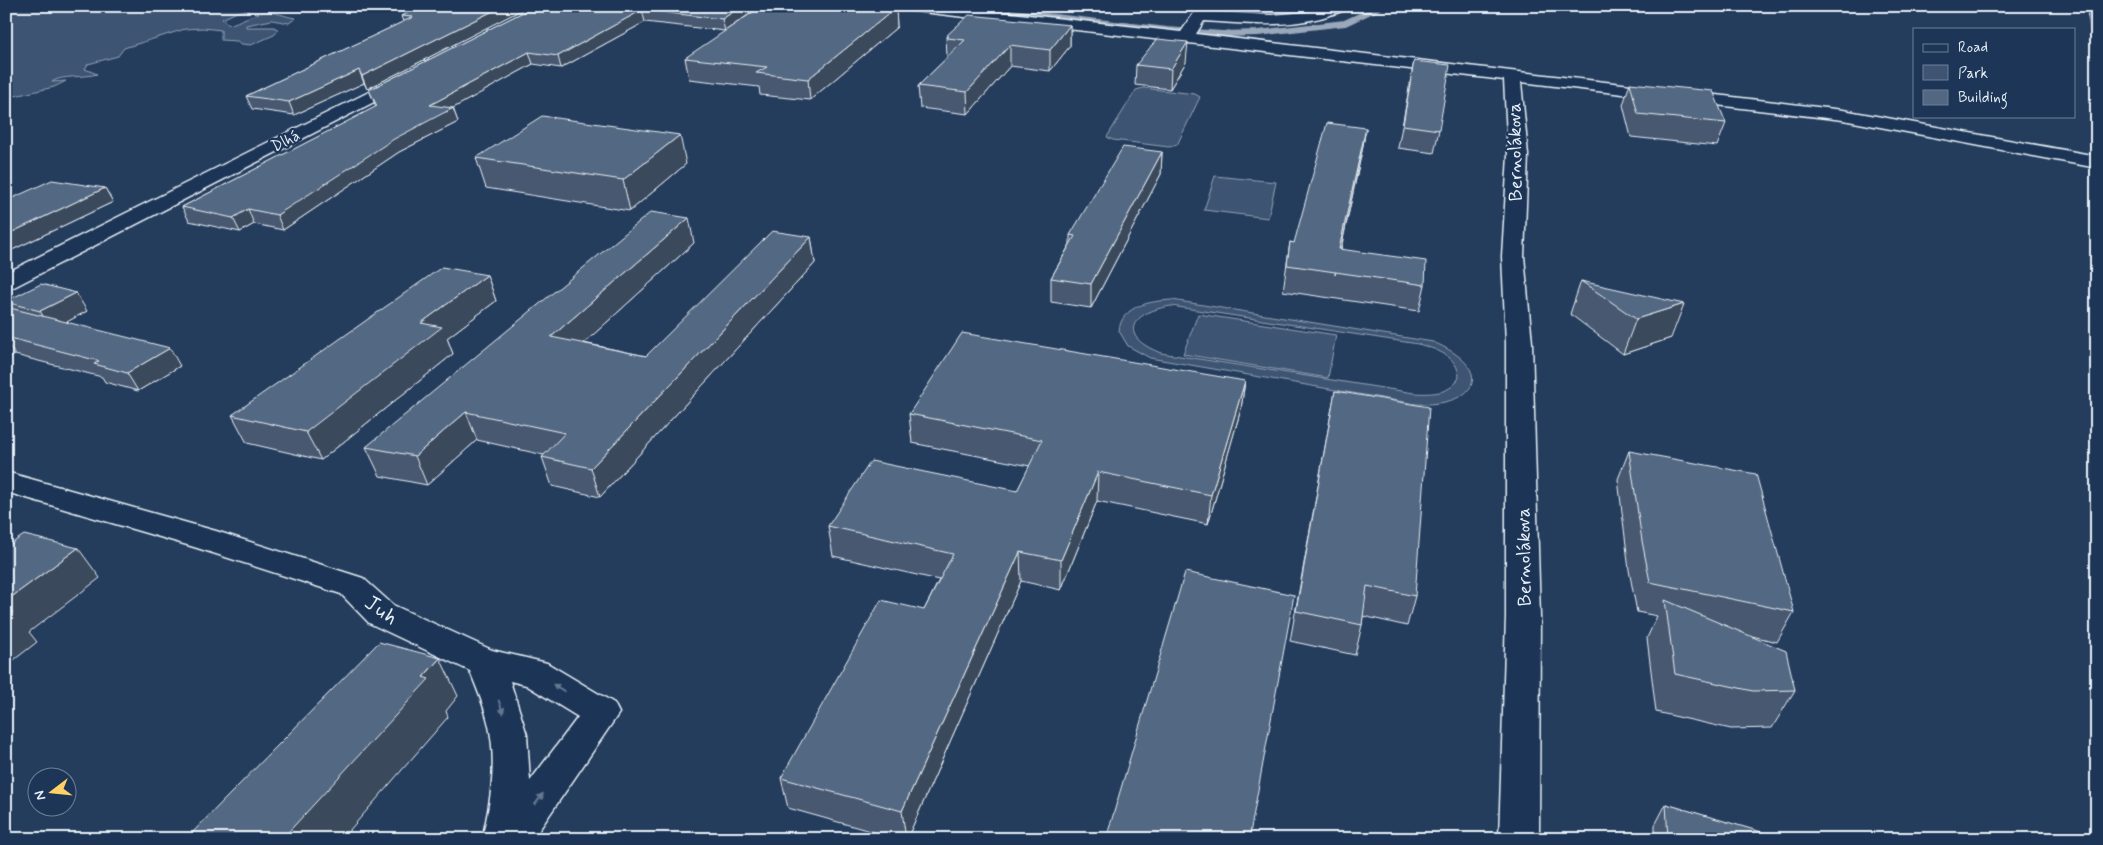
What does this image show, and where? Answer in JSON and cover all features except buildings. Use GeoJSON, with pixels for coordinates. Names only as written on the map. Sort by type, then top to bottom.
{"type":"FeatureCollection","features":[{"type":"Feature","properties":{"kind":"street","name":"Bernolákova"},"geometry":{"type":"LineString","coordinates":[[905,6],[958,9],[1512,76],[1518,155],[1513,256],[1519,342],[1523,617],[1519,839]]}},
{"type":"Feature","properties":{"kind":"street"},"geometry":{"type":"LineString","coordinates":[[1186,37],[1199,16],[1290,20],[1322,15],[1342,6]]}},
{"type":"Feature","properties":{"kind":"street","name":"Dlhá"},"geometry":{"type":"LineString","coordinates":[[12,275],[422,70]]}},
{"type":"Feature","properties":{"kind":"street"},"geometry":{"type":"LineString","coordinates":[[1512,76],[1843,114],[2097,162]]}},
{"type":"Feature","properties":{"kind":"street","name":"Juh"},"geometry":{"type":"LineString","coordinates":[[6,482],[205,539],[352,586],[381,614],[485,662],[535,673],[601,713],[507,830]]}},
{"type":"Feature","properties":{"kind":"street"},"geometry":{"type":"LineString","coordinates":[[485,662],[509,736],[511,773],[507,830]]}},
{"type":"Feature","properties":{"kind":"green space"},"geometry":{"type":"Polygon","coordinates":[[[6,6],[270,6],[237,12],[222,19],[229,25],[264,12],[296,18],[289,23],[272,20],[246,25],[246,27],[274,27],[279,30],[274,35],[251,45],[242,44],[237,41],[221,40],[221,30],[185,29],[124,48],[118,56],[88,64],[85,69],[97,74],[61,78],[52,82],[66,81],[54,87],[6,98],[6,6]]]}},
{"type":"Feature","properties":{"kind":"green space"},"geometry":{"type":"Polygon","coordinates":[[[1143,88],[1195,94],[1200,97],[1177,145],[1169,147],[1113,140],[1107,137],[1136,90],[1143,88]]]}},
{"type":"Feature","properties":{"kind":"green space"},"geometry":{"type":"Polygon","coordinates":[[[1215,176],[1276,182],[1268,218],[1204,210],[1215,176]]]}},
{"type":"Feature","properties":{"kind":"green space"},"geometry":{"type":"Polygon","coordinates":[[[1172,300],[1433,342],[1453,352],[1466,363],[1472,374],[1472,384],[1466,393],[1454,399],[1437,403],[1416,404],[1150,358],[1128,346],[1119,331],[1121,322],[1125,315],[1139,306],[1172,300]],[[1171,306],[1146,313],[1134,325],[1134,332],[1138,339],[1161,353],[1414,393],[1440,392],[1456,383],[1459,377],[1455,364],[1445,354],[1418,344],[1171,306]]]}},
{"type":"Feature","properties":{"kind":"green space"},"geometry":{"type":"Polygon","coordinates":[[[1198,314],[1336,335],[1328,378],[1183,354],[1198,314]]]}},
{"type":"Feature","properties":{"kind":"waterway"},"geometry":{"type":"LineString","coordinates":[[969,7],[1167,30],[1222,34],[1258,33],[1345,23],[1381,6]]}},
{"type":"Feature","properties":{"kind":"railway"},"geometry":{"type":"LineString","coordinates":[[2088,6],[2097,66]]}}]}
